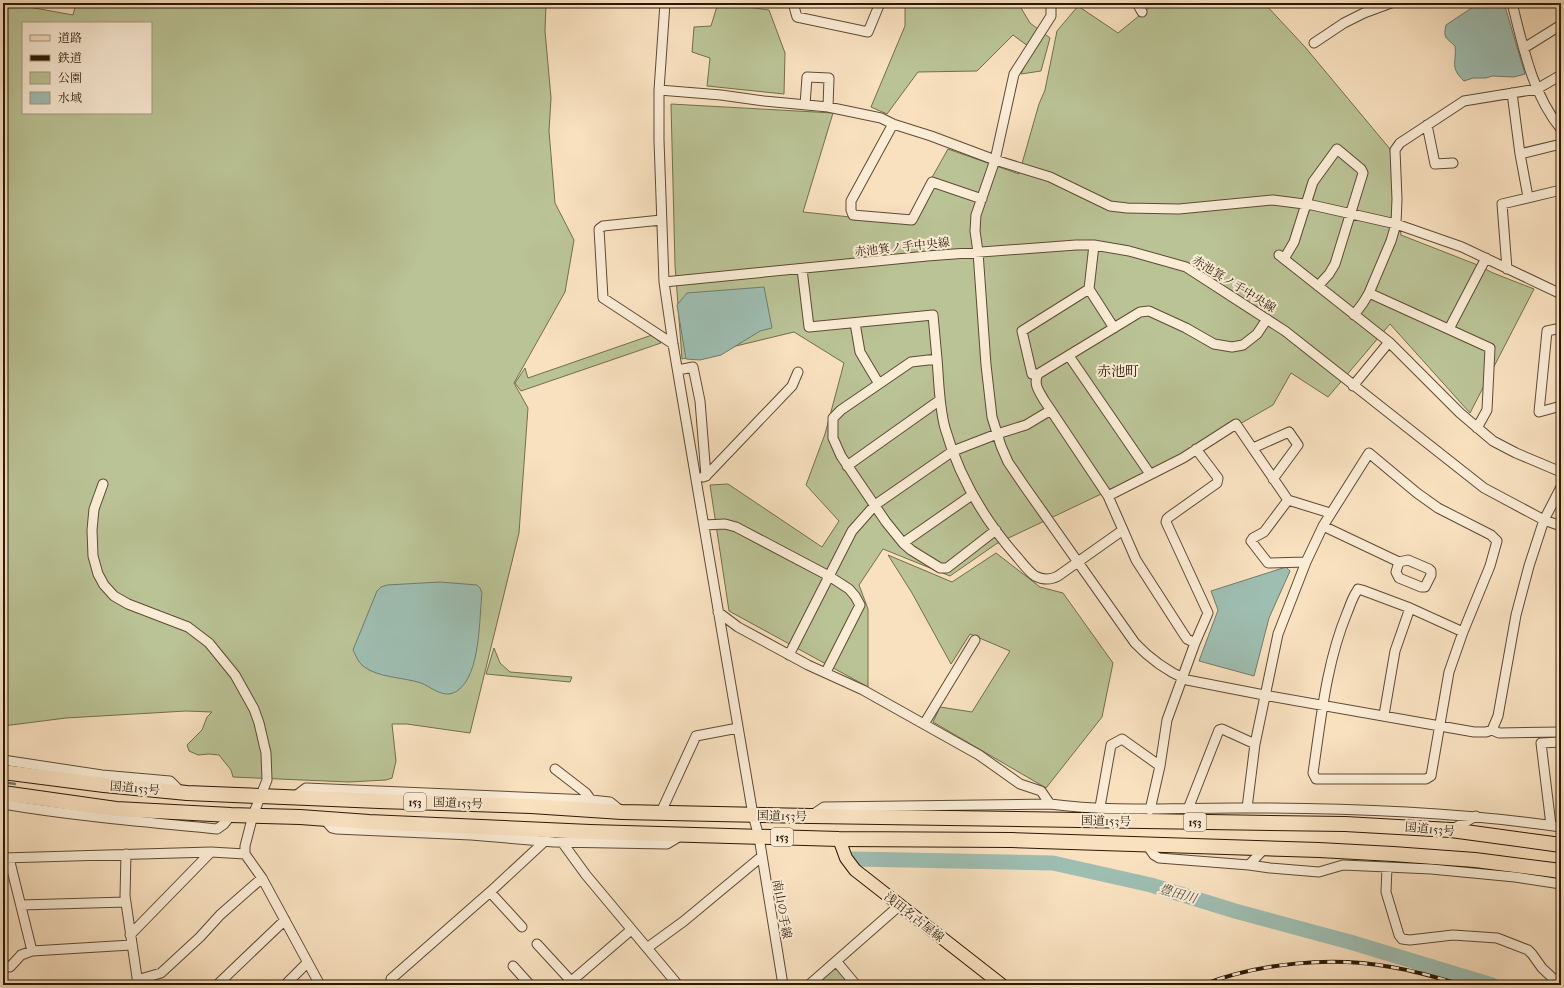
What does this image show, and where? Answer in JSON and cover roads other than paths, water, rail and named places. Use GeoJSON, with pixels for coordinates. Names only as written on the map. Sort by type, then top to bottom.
{"type":"FeatureCollection","features":[{"type":"Feature","properties":{"kind":"highway","name":"国道153号"},"geometry":{"type":"LineString","coordinates":[[3,772],[46,773],[182,792],[260,796],[532,801],[622,812],[1009,819],[1112,817],[1197,822],[1345,824],[1451,830],[1561,845]]}},
{"type":"Feature","properties":{"kind":"highway","name":"国道153号"},"geometry":{"type":"LineString","coordinates":[[3,793],[116,809],[324,818],[488,828],[838,839],[1012,840],[1365,853],[1476,860],[1561,871]]}},
{"type":"Feature","properties":{"kind":"highway"},"geometry":{"type":"LineString","coordinates":[[1106,844],[1112,817]]}},
{"type":"Feature","properties":{"kind":"main road","name":"浅田名古屋線"},"geometry":{"type":"LineString","coordinates":[[838,839],[846,858],[855,870],[1002,985]]}},
{"type":"Feature","properties":{"kind":"street","name":"南山の手線"},"geometry":{"type":"LineString","coordinates":[[665,3],[659,90],[661,220],[664,282],[718,612],[753,815],[759,837],[761,857],[783,985]]}},
{"type":"Feature","properties":{"kind":"street"},"geometry":{"type":"LineString","coordinates":[[793,3],[797,17],[868,32],[880,3]]}},
{"type":"Feature","properties":{"kind":"street"},"geometry":{"type":"LineString","coordinates":[[1051,3],[1051,16],[1014,74],[995,160],[976,215],[975,231],[978,252],[986,365],[992,417],[996,434],[1008,462],[1135,643],[1155,661],[1187,680],[1474,732],[1486,732],[1492,730],[1499,733],[1561,732]]}},
{"type":"Feature","properties":{"kind":"street"},"geometry":{"type":"LineString","coordinates":[[1137,3],[1142,12]]}},
{"type":"Feature","properties":{"kind":"street"},"geometry":{"type":"LineString","coordinates":[[1314,42],[1344,23],[1364,13],[1392,3]]}},
{"type":"Feature","properties":{"kind":"street"},"geometry":{"type":"LineString","coordinates":[[1512,3],[1536,89],[1561,129]]}},
{"type":"Feature","properties":{"kind":"street"},"geometry":{"type":"LineString","coordinates":[[1524,48],[1561,25]]}},
{"type":"Feature","properties":{"kind":"street"},"geometry":{"type":"LineString","coordinates":[[1354,315],[1369,293],[1391,241],[1396,224],[1397,200],[1395,150],[1400,143],[1464,101],[1536,89],[1561,74]]}},
{"type":"Feature","properties":{"kind":"street"},"geometry":{"type":"LineString","coordinates":[[805,105],[807,77],[829,78],[828,107]]}},
{"type":"Feature","properties":{"kind":"street"},"geometry":{"type":"LineString","coordinates":[[659,90],[720,94],[828,107],[881,118],[893,124],[932,136],[995,160],[1050,177],[1110,206],[1127,208],[1179,209],[1273,200],[1306,204],[1396,224],[1462,247],[1561,294]]}},
{"type":"Feature","properties":{"kind":"street"},"geometry":{"type":"LineString","coordinates":[[1512,93],[1520,154],[1528,197]]}},
{"type":"Feature","properties":{"kind":"street"},"geometry":{"type":"LineString","coordinates":[[893,124],[851,202],[851,210],[853,215],[912,220],[932,182],[982,199]]}},
{"type":"Feature","properties":{"kind":"street"},"geometry":{"type":"LineString","coordinates":[[1427,125],[1435,164],[1453,163]]}},
{"type":"Feature","properties":{"kind":"street"},"geometry":{"type":"LineString","coordinates":[[1520,154],[1561,144]]}},
{"type":"Feature","properties":{"kind":"street"},"geometry":{"type":"LineString","coordinates":[[1318,286],[1329,274],[1335,264],[1363,173],[1361,169],[1337,149],[1313,182],[1294,242],[1281,257],[1389,342],[1477,428],[1499,444],[1516,453],[1561,472]]}},
{"type":"Feature","properties":{"kind":"street"},"geometry":{"type":"LineString","coordinates":[[1507,269],[1502,204],[1561,190]]}},
{"type":"Feature","properties":{"kind":"street"},"geometry":{"type":"LineString","coordinates":[[661,220],[603,226],[599,229],[603,298],[673,344]]}},
{"type":"Feature","properties":{"kind":"street","name":"赤池箕ノ手中央線"},"geometry":{"type":"LineString","coordinates":[[664,282],[927,256],[1076,245],[1129,251],[1186,267],[1285,331],[1484,488],[1544,520],[1561,526]]}},
{"type":"Feature","properties":{"kind":"street"},"geometry":{"type":"LineString","coordinates":[[1094,246],[1089,289],[1114,328]]}},
{"type":"Feature","properties":{"kind":"street"},"geometry":{"type":"LineString","coordinates":[[1449,329],[1486,258]]}},
{"type":"Feature","properties":{"kind":"street"},"geometry":{"type":"LineString","coordinates":[[802,269],[809,327],[933,316],[940,408],[945,429],[953,451],[972,495],[996,530],[1034,575],[1040,578],[1053,579],[1123,530]]}},
{"type":"Feature","properties":{"kind":"street"},"geometry":{"type":"LineString","coordinates":[[1089,289],[1022,331],[1032,374],[1038,374],[1140,312],[1149,311],[1186,328],[1214,344],[1232,347],[1243,345],[1257,334],[1267,319]]}},
{"type":"Feature","properties":{"kind":"street"},"geometry":{"type":"LineString","coordinates":[[1369,293],[1491,349],[1487,410],[1477,428]]}},
{"type":"Feature","properties":{"kind":"street"},"geometry":{"type":"LineString","coordinates":[[855,323],[860,352],[879,384]]}},
{"type":"Feature","properties":{"kind":"street"},"geometry":{"type":"LineString","coordinates":[[1561,328],[1547,331],[1538,412],[1561,406]]}},
{"type":"Feature","properties":{"kind":"street"},"geometry":{"type":"LineString","coordinates":[[1353,386],[1389,342]]}},
{"type":"Feature","properties":{"kind":"street"},"geometry":{"type":"LineString","coordinates":[[1069,356],[1150,474]]}},
{"type":"Feature","properties":{"kind":"street"},"geometry":{"type":"LineString","coordinates":[[937,358],[911,362],[841,410],[833,418],[832,438],[847,466],[886,522],[903,543],[911,550],[940,568],[947,568],[996,530]]}},
{"type":"Feature","properties":{"kind":"street"},"geometry":{"type":"LineString","coordinates":[[678,370],[693,367],[700,402],[706,476]]}},
{"type":"Feature","properties":{"kind":"street"},"geometry":{"type":"LineString","coordinates":[[696,479],[706,476],[792,386],[798,372]]}},
{"type":"Feature","properties":{"kind":"street"},"geometry":{"type":"LineString","coordinates":[[1038,374],[1035,384],[1108,496],[1136,560],[1183,633],[1194,643]]}},
{"type":"Feature","properties":{"kind":"street"},"geometry":{"type":"LineString","coordinates":[[847,466],[940,400]]}},
{"type":"Feature","properties":{"kind":"street"},"geometry":{"type":"LineString","coordinates":[[789,655],[852,531],[875,505],[953,451],[996,434],[1026,426],[1051,410]]}},
{"type":"Feature","properties":{"kind":"street"},"geometry":{"type":"LineString","coordinates":[[1108,496],[1183,458],[1236,424],[1288,500],[1330,513]]}},
{"type":"Feature","properties":{"kind":"street"},"geometry":{"type":"LineString","coordinates":[[1253,448],[1289,432],[1298,445],[1273,479]]}},
{"type":"Feature","properties":{"kind":"street"},"geometry":{"type":"LineString","coordinates":[[1150,810],[1160,766],[1167,720],[1194,643],[1208,613],[1166,522],[1169,517],[1217,483],[1218,478],[1196,449]]}},
{"type":"Feature","properties":{"kind":"street"},"geometry":{"type":"LineString","coordinates":[[1247,808],[1255,744],[1264,695],[1278,634],[1306,562],[1323,526],[1369,453],[1417,493],[1438,508],[1491,535],[1497,541],[1490,566],[1463,632],[1449,672],[1431,776],[1426,778],[1316,779],[1313,773],[1323,704],[1334,647],[1356,590],[1362,590],[1410,608],[1463,632]]}},
{"type":"Feature","properties":{"kind":"street"},"geometry":{"type":"LineString","coordinates":[[103,484],[94,509],[92,530],[93,556],[98,574],[104,585],[114,596],[128,604],[188,627],[209,643],[235,675],[254,709],[266,753],[267,780],[253,815],[245,846],[245,854],[262,878],[320,985]]}},
{"type":"Feature","properties":{"kind":"street"},"geometry":{"type":"LineString","coordinates":[[1492,730],[1498,716],[1516,615],[1544,520],[1561,487]]}},
{"type":"Feature","properties":{"kind":"street"},"geometry":{"type":"LineString","coordinates":[[903,543],[972,495]]}},
{"type":"Feature","properties":{"kind":"street"},"geometry":{"type":"LineString","coordinates":[[1288,500],[1270,526],[1251,541],[1268,563],[1306,562]]}},
{"type":"Feature","properties":{"kind":"street"},"geometry":{"type":"LineString","coordinates":[[704,525],[725,524],[736,527],[829,576],[849,589],[855,596],[860,605],[826,672]]}},
{"type":"Feature","properties":{"kind":"street"},"geometry":{"type":"LineString","coordinates":[[1323,526],[1399,562]]}},
{"type":"Feature","properties":{"kind":"street"},"geometry":{"type":"LineString","coordinates":[[1384,715],[1395,651],[1410,608]]}},
{"type":"Feature","properties":{"kind":"street"},"geometry":{"type":"LineString","coordinates":[[718,612],[738,627],[789,655],[863,690],[924,724],[978,756],[1020,784],[1041,791],[1050,804]]}},
{"type":"Feature","properties":{"kind":"street"},"geometry":{"type":"LineString","coordinates":[[924,724],[975,640]]}},
{"type":"Feature","properties":{"kind":"street"},"geometry":{"type":"LineString","coordinates":[[661,812],[696,736],[738,728]]}},
{"type":"Feature","properties":{"kind":"street"},"geometry":{"type":"LineString","coordinates":[[1188,809],[1219,730],[1222,729],[1255,744]]}},
{"type":"Feature","properties":{"kind":"street"},"geometry":{"type":"LineString","coordinates":[[1100,807],[1112,745],[1122,739],[1160,766]]}},
{"type":"Feature","properties":{"kind":"street"},"geometry":{"type":"LineString","coordinates":[[1551,825],[1541,743],[1561,742]]}},
{"type":"Feature","properties":{"kind":"street"},"geometry":{"type":"LineString","coordinates":[[3,760],[46,773]]}},
{"type":"Feature","properties":{"kind":"street"},"geometry":{"type":"LineString","coordinates":[[555,769],[586,793],[591,800]]}},
{"type":"Feature","properties":{"kind":"street"},"geometry":{"type":"LineString","coordinates":[[532,801],[591,800],[610,802],[622,812]]}},
{"type":"Feature","properties":{"kind":"street"},"geometry":{"type":"LineString","coordinates":[[3,804],[129,821],[217,829],[232,815]]}},
{"type":"Feature","properties":{"kind":"street"},"geometry":{"type":"LineString","coordinates":[[811,816],[824,806],[1050,804],[1100,807],[1112,817],[1150,810],[1328,808],[1476,816],[1561,827]]}},
{"type":"Feature","properties":{"kind":"street"},"geometry":{"type":"LineString","coordinates":[[997,805],[1009,819]]}},
{"type":"Feature","properties":{"kind":"street"},"geometry":{"type":"LineString","coordinates":[[1177,809],[1197,822]]}},
{"type":"Feature","properties":{"kind":"street"},"geometry":{"type":"LineString","coordinates":[[1451,830],[1476,816]]}},
{"type":"Feature","properties":{"kind":"street"},"geometry":{"type":"LineString","coordinates":[[324,818],[332,828],[336,829],[562,842],[667,844],[683,835]]}},
{"type":"Feature","properties":{"kind":"street"},"geometry":{"type":"LineString","coordinates":[[471,836],[488,828]]}},
{"type":"Feature","properties":{"kind":"street"},"geometry":{"type":"LineString","coordinates":[[1545,842],[1561,838]]}},
{"type":"Feature","properties":{"kind":"street"},"geometry":{"type":"LineString","coordinates":[[396,985],[391,979],[490,892],[544,841]]}},
{"type":"Feature","properties":{"kind":"street"},"geometry":{"type":"LineString","coordinates":[[562,842],[586,875],[678,985]]}},
{"type":"Feature","properties":{"kind":"street"},"geometry":{"type":"LineString","coordinates":[[1147,845],[1154,856],[1159,858],[1319,872],[1343,865],[1356,864],[1466,872],[1561,884]]}},
{"type":"Feature","properties":{"kind":"street"},"geometry":{"type":"LineString","coordinates":[[1250,865],[1263,850]]}},
{"type":"Feature","properties":{"kind":"street"},"geometry":{"type":"LineString","coordinates":[[32,951],[6,858],[211,852],[245,854]]}},
{"type":"Feature","properties":{"kind":"street"},"geometry":{"type":"LineString","coordinates":[[3,966],[10,967],[22,955],[32,951],[131,940],[211,852]]}},
{"type":"Feature","properties":{"kind":"street"},"geometry":{"type":"LineString","coordinates":[[1356,864],[1365,853]]}},
{"type":"Feature","properties":{"kind":"street"},"geometry":{"type":"LineString","coordinates":[[126,854],[126,902],[137,982],[161,973],[200,937],[220,915],[262,878]]}},
{"type":"Feature","properties":{"kind":"street"},"geometry":{"type":"LineString","coordinates":[[647,948],[684,921],[761,857]]}},
{"type":"Feature","properties":{"kind":"street"},"geometry":{"type":"LineString","coordinates":[[1466,872],[1476,860]]}},
{"type":"Feature","properties":{"kind":"street"},"geometry":{"type":"LineString","coordinates":[[1387,867],[1386,892],[1399,935],[1402,939],[1410,940],[1453,934],[1497,938],[1528,950],[1542,968],[1560,985]]}},
{"type":"Feature","properties":{"kind":"street"},"geometry":{"type":"LineString","coordinates":[[490,892],[522,927]]}},
{"type":"Feature","properties":{"kind":"street"},"geometry":{"type":"LineString","coordinates":[[20,904],[126,902]]}},
{"type":"Feature","properties":{"kind":"street"},"geometry":{"type":"LineString","coordinates":[[809,985],[900,905]]}},
{"type":"Feature","properties":{"kind":"street"},"geometry":{"type":"LineString","coordinates":[[217,985],[285,920]]}},
{"type":"Feature","properties":{"kind":"street"},"geometry":{"type":"LineString","coordinates":[[537,944],[568,984],[631,930]]}},
{"type":"Feature","properties":{"kind":"street"},"geometry":{"type":"LineString","coordinates":[[836,961],[856,985]]}},
{"type":"Feature","properties":{"kind":"street"},"geometry":{"type":"LineString","coordinates":[[285,985],[307,963]]}},
{"type":"Feature","properties":{"kind":"street"},"geometry":{"type":"LineString","coordinates":[[513,966],[530,985]]}},
{"type":"Feature","properties":{"kind":"water"},"geometry":{"type":"Polygon","coordinates":[[[1479,3],[1504,3],[1525,74],[1514,77],[1492,76],[1486,78],[1473,78],[1464,81],[1459,76],[1455,68],[1455,46],[1447,39],[1445,35],[1446,25],[1479,3]]]}},
{"type":"Feature","properties":{"kind":"water"},"geometry":{"type":"Polygon","coordinates":[[[764,287],[772,328],[760,331],[721,355],[700,360],[686,359],[677,305],[687,293],[764,287]]]}},
{"type":"Feature","properties":{"kind":"water"},"geometry":{"type":"Polygon","coordinates":[[[1286,567],[1290,571],[1269,618],[1254,676],[1199,661],[1218,610],[1211,591],[1286,567]]]}},
{"type":"Feature","properties":{"kind":"water"},"geometry":{"type":"Polygon","coordinates":[[[440,582],[477,585],[482,593],[475,660],[465,683],[456,692],[445,694],[421,683],[376,673],[361,664],[353,650],[377,591],[381,587],[387,585],[440,582]]]}},
{"type":"Feature","properties":{"kind":"waterway"},"geometry":{"type":"LineString","coordinates":[[3,782],[15,784]]}},
{"type":"Feature","properties":{"kind":"waterway","name":"豊田川"},"geometry":{"type":"LineString","coordinates":[[854,859],[1053,863],[1151,885],[1235,911],[1350,942],[1492,985]]}},
{"type":"Feature","properties":{"kind":"railway"},"geometry":{"type":"LineString","coordinates":[[1202,985],[1247,971],[1320,962],[1344,962],[1391,967],[1436,977],[1462,985]]}},
{"type":"Feature","properties":{"kind":"district","name":"赤池町"},"geometry":{"type":"Point","coordinates":[1118,371]}}]}
